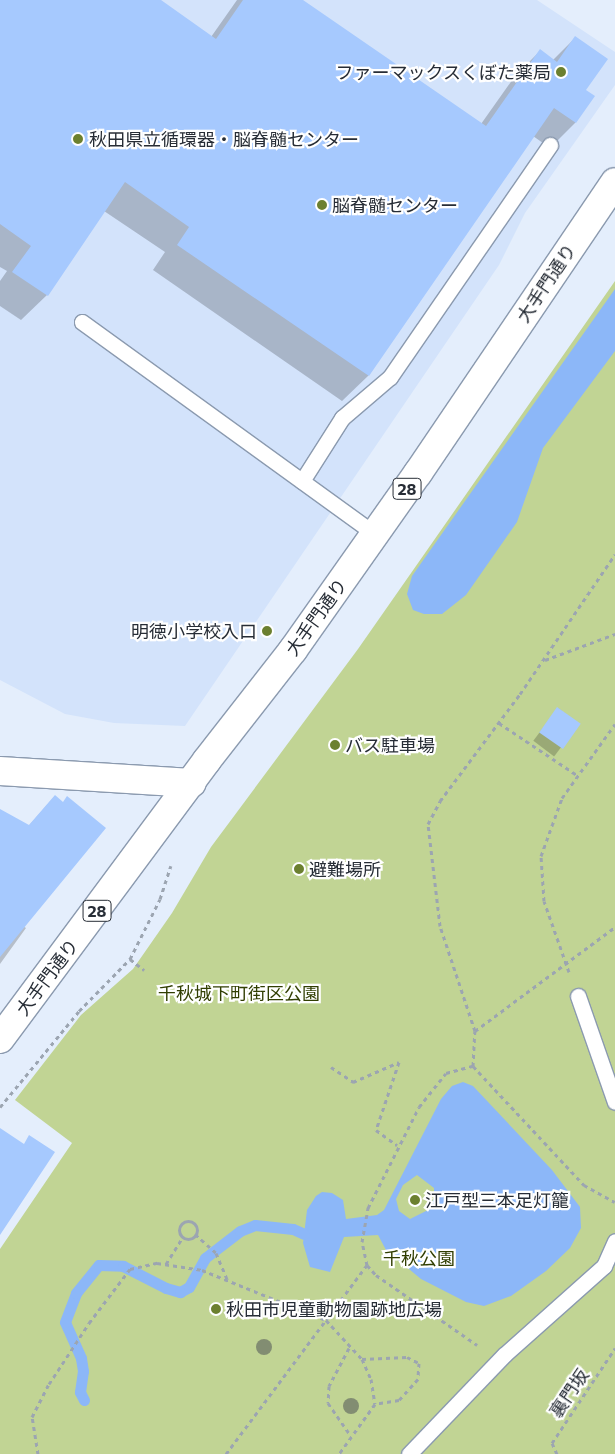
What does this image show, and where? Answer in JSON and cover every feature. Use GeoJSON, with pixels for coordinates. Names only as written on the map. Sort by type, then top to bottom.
{"type":"FeatureCollection","features":[{"type":"Feature","properties":{"kind":"main road","name":"大手門通り"},"geometry":{"type":"LineString","coordinates":[[0,1038],[375,534],[615,182]]}},
{"type":"Feature","properties":{"kind":"main road"},"geometry":{"type":"LineString","coordinates":[[0,771],[192,782]]}},
{"type":"Feature","properties":{"kind":"lane"},"geometry":{"type":"LineString","coordinates":[[302,481],[342,418],[390,377],[550,145]]}},
{"type":"Feature","properties":{"kind":"lane"},"geometry":{"type":"LineString","coordinates":[[82,322],[375,534]]}},
{"type":"Feature","properties":{"kind":"lane"},"geometry":{"type":"LineString","coordinates":[[578,996],[615,1102]]}},
{"type":"Feature","properties":{"kind":"lane"},"geometry":{"type":"LineString","coordinates":[[409,1454],[504,1356],[604,1266],[615,1241]]}},
{"type":"Feature","properties":{"kind":"path"},"geometry":{"type":"LineString","coordinates":[[615,554],[544,660],[440,801],[428,824],[440,926],[475,1031],[473,1066],[584,1185],[615,1202]]}},
{"type":"Feature","properties":{"kind":"path"},"geometry":{"type":"LineString","coordinates":[[544,660],[615,634]]}},
{"type":"Feature","properties":{"kind":"path"},"geometry":{"type":"LineString","coordinates":[[499,723],[577,775]]}},
{"type":"Feature","properties":{"kind":"path"},"geometry":{"type":"LineString","coordinates":[[566,963],[544,901],[541,856],[562,798],[615,724]]}},
{"type":"Feature","properties":{"kind":"path"},"geometry":{"type":"LineString","coordinates":[[475,1031],[615,927]]}},
{"type":"Feature","properties":{"kind":"path"},"geometry":{"type":"LineString","coordinates":[[130,959],[144,970]]}},
{"type":"Feature","properties":{"kind":"path"},"geometry":{"type":"LineString","coordinates":[[331,1067],[353,1082],[399,1062],[376,1130],[397,1145]]}},
{"type":"Feature","properties":{"kind":"path"},"geometry":{"type":"LineString","coordinates":[[473,1066],[446,1073],[418,1107],[397,1145],[368,1208],[362,1242],[367,1265],[376,1275],[473,1344],[504,1356]]}},
{"type":"Feature","properties":{"kind":"path"},"geometry":{"type":"LineString","coordinates":[[186,1220],[196,1226],[195,1234],[191,1238],[182,1238],[178,1229],[186,1220]]}},
{"type":"Feature","properties":{"kind":"path"},"geometry":{"type":"LineString","coordinates":[[195,1234],[212,1247],[228,1280]]}},
{"type":"Feature","properties":{"kind":"path"},"geometry":{"type":"LineString","coordinates":[[166,1264],[182,1238]]}},
{"type":"Feature","properties":{"kind":"path"},"geometry":{"type":"LineString","coordinates":[[38,1454],[32,1416],[74,1344],[130,1269],[157,1262],[202,1270],[326,1320],[362,1359],[372,1380],[375,1404]]}},
{"type":"Feature","properties":{"kind":"path"},"geometry":{"type":"LineString","coordinates":[[226,1454],[367,1265]]}},
{"type":"Feature","properties":{"kind":"path"},"geometry":{"type":"LineString","coordinates":[[350,1348],[329,1386],[328,1403],[351,1436]]}},
{"type":"Feature","properties":{"kind":"path","name":"裏門坂"},"geometry":{"type":"LineString","coordinates":[[557,1454],[552,1443],[615,1348]]}},
{"type":"Feature","properties":{"kind":"path"},"geometry":{"type":"LineString","coordinates":[[339,1454],[375,1404],[399,1400],[418,1379],[419,1363],[407,1357],[362,1359]]}},
{"type":"Feature","properties":{"kind":"shaded area"},"geometry":{"type":"Polygon","coordinates":[[[0,0],[537,0],[615,52],[615,85],[525,213],[499,265],[185,726],[114,723],[65,714],[0,680],[0,0]]]}},
{"type":"Feature","properties":{"kind":"green space","name":"千秋公園"},"geometry":{"type":"Polygon","coordinates":[[[615,281],[615,1454],[0,1454],[0,1249],[72,1143],[15,1100],[81,1015],[133,969],[172,913],[211,847],[358,649],[615,281]]]}},
{"type":"Feature","properties":{"kind":"water"},"geometry":{"type":"Polygon","coordinates":[[[615,289],[615,351],[543,448],[517,522],[466,595],[442,614],[424,614],[413,610],[407,594],[412,576],[615,289]]]}},
{"type":"Feature","properties":{"kind":"water"},"geometry":{"type":"Polygon","coordinates":[[[463,1082],[473,1086],[552,1170],[580,1207],[581,1228],[570,1248],[546,1271],[511,1296],[484,1306],[466,1302],[421,1279],[386,1250],[378,1235],[344,1237],[330,1272],[310,1267],[303,1243],[307,1210],[316,1196],[322,1192],[332,1193],[343,1200],[346,1219],[377,1215],[384,1210],[441,1099],[452,1086],[463,1082]],[[417,1175],[403,1185],[396,1199],[399,1211],[410,1219],[428,1210],[434,1198],[434,1188],[417,1175]]]}},
{"type":"Feature","properties":{"kind":"building"},"geometry":{"type":"Polygon","coordinates":[[[0,0],[161,0],[216,39],[243,0],[303,0],[486,126],[540,49],[557,62],[575,36],[608,59],[586,90],[595,96],[576,123],[554,108],[369,376],[177,245],[189,227],[125,182],[48,296],[12,272],[31,246],[0,224],[0,0]]]}},
{"type":"Feature","properties":{"kind":"building"},"geometry":{"type":"Polygon","coordinates":[[[557,707],[581,724],[563,749],[539,732],[557,707]]]}},
{"type":"Feature","properties":{"kind":"building"},"geometry":{"type":"Polygon","coordinates":[[[55,795],[63,802],[67,796],[106,828],[0,957],[0,809],[29,825],[55,795]]]}},
{"type":"Feature","properties":{"kind":"building"},"geometry":{"type":"Polygon","coordinates":[[[0,1128],[24,1144],[29,1135],[55,1152],[0,1235],[0,1128]]]}},
{"type":"Feature","properties":{"kind":"waterway"},"geometry":{"type":"LineString","coordinates":[[84,1400],[80,1392],[83,1371],[81,1358],[65,1322],[76,1293],[99,1265],[123,1266],[166,1288],[180,1292],[189,1287],[205,1258],[240,1231],[255,1225],[293,1229],[304,1234]]}},
{"type":"Feature","properties":{"kind":"place","name":"ファーマックスくぼた薬局"},"geometry":{"type":"Point","coordinates":[561,72]}},
{"type":"Feature","properties":{"kind":"place","name":"秋田県立循環器・脳脊髄センター"},"geometry":{"type":"Point","coordinates":[78,139]}},
{"type":"Feature","properties":{"kind":"place","name":"脳脊髄センター"},"geometry":{"type":"Point","coordinates":[322,205]}},
{"type":"Feature","properties":{"kind":"place","name":"明徳小学校入口"},"geometry":{"type":"Point","coordinates":[267,631]}},
{"type":"Feature","properties":{"kind":"place","name":"バス駐車場"},"geometry":{"type":"Point","coordinates":[335,745]}},
{"type":"Feature","properties":{"kind":"place","name":"避難場所"},"geometry":{"type":"Point","coordinates":[299,869]}},
{"type":"Feature","properties":{"kind":"place","name":"江戸型三本足灯籠"},"geometry":{"type":"Point","coordinates":[415,1200]}},
{"type":"Feature","properties":{"kind":"place","name":"秋田市児童動物園跡地広場"},"geometry":{"type":"Point","coordinates":[216,1309]}},
{"type":"Feature","properties":{"kind":"park label","name":"千秋城下町街区公園"},"geometry":{"type":"Point","coordinates":[239,993]}}]}
